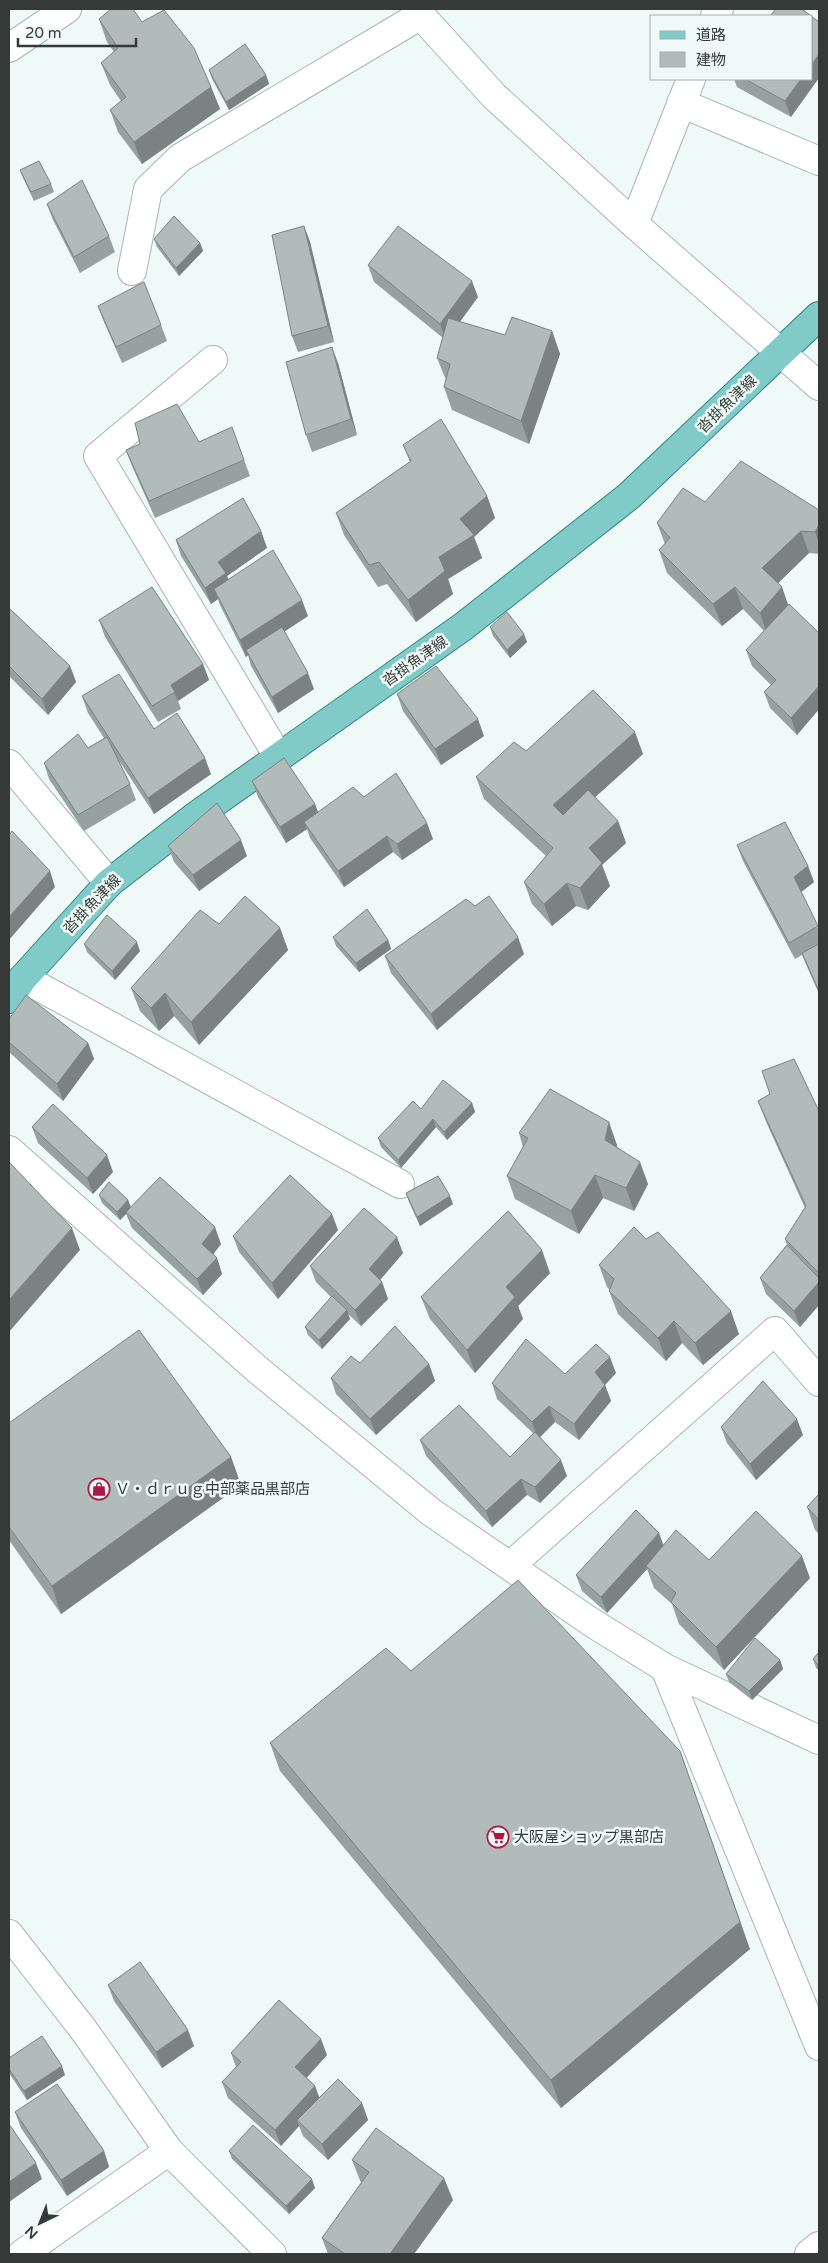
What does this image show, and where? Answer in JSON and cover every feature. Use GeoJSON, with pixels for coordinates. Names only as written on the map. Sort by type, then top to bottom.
{"type":"FeatureCollection","features":[{"type":"Feature","properties":{"kind":"main road","name":"沓掛魚津線"},"geometry":{"type":"LineString","coordinates":[[16,989],[108,883],[193,818],[464,626],[629,496],[714,418],[819,316]]}},
{"type":"Feature","properties":{"kind":"street"},"geometry":{"type":"LineString","coordinates":[[9,48],[67,9]]}},
{"type":"Feature","properties":{"kind":"street"},"geometry":{"type":"LineString","coordinates":[[132,271],[148,189],[180,158],[418,12],[494,96],[634,224],[819,386]]}},
{"type":"Feature","properties":{"kind":"street"},"geometry":{"type":"LineString","coordinates":[[634,224],[686,91],[819,161]]}},
{"type":"Feature","properties":{"kind":"street"},"geometry":{"type":"LineString","coordinates":[[213,360],[98,456],[279,758]]}},
{"type":"Feature","properties":{"kind":"street"},"geometry":{"type":"LineString","coordinates":[[9,764],[108,883]]}},
{"type":"Feature","properties":{"kind":"street"},"geometry":{"type":"LineString","coordinates":[[16,989],[400,1184]]}},
{"type":"Feature","properties":{"kind":"street"},"geometry":{"type":"LineString","coordinates":[[9,1150],[258,1370],[431,1512],[591,1622],[666,1668],[819,1740]]}},
{"type":"Feature","properties":{"kind":"street"},"geometry":{"type":"LineString","coordinates":[[510,1566],[775,1331],[819,1382]]}},
{"type":"Feature","properties":{"kind":"street"},"geometry":{"type":"LineString","coordinates":[[666,1668],[819,2046]]}},
{"type":"Feature","properties":{"kind":"street"},"geometry":{"type":"LineString","coordinates":[[9,1934],[83,2029],[169,2151],[272,2254]]}},
{"type":"Feature","properties":{"kind":"street"},"geometry":{"type":"LineString","coordinates":[[22,2254],[169,2151]]}},
{"type":"Feature","properties":{"kind":"street"},"geometry":{"type":"LineString","coordinates":[[809,2254],[819,2246]]}},
{"type":"Feature","properties":{"kind":"building"},"geometry":{"type":"Polygon","coordinates":[[[111,9],[133,9],[142,22],[164,10],[194,48],[211,87],[134,142],[110,110],[126,97],[101,63],[118,48],[99,19],[111,9]]]}},
{"type":"Feature","properties":{"kind":"building"},"geometry":{"type":"Polygon","coordinates":[[[776,9],[802,9],[810,15],[771,15],[776,9]]]}},
{"type":"Feature","properties":{"kind":"building"},"geometry":{"type":"Polygon","coordinates":[[[813,18],[819,22],[819,54],[813,63],[813,18]]]}},
{"type":"Feature","properties":{"kind":"building"},"geometry":{"type":"Polygon","coordinates":[[[245,44],[266,75],[226,102],[209,70],[245,44]]]}},
{"type":"Feature","properties":{"kind":"building"},"geometry":{"type":"Polygon","coordinates":[[[747,80],[800,80],[785,101],[747,80]]]}},
{"type":"Feature","properties":{"kind":"building"},"geometry":{"type":"Polygon","coordinates":[[[39,161],[51,184],[31,192],[20,170],[39,161]]]}},
{"type":"Feature","properties":{"kind":"building"},"geometry":{"type":"Polygon","coordinates":[[[82,180],[109,236],[74,257],[47,204],[82,180]]]}},
{"type":"Feature","properties":{"kind":"building"},"geometry":{"type":"Polygon","coordinates":[[[174,216],[200,243],[176,268],[154,239],[174,216]]]}},
{"type":"Feature","properties":{"kind":"building"},"geometry":{"type":"Polygon","coordinates":[[[304,226],[328,326],[292,336],[272,235],[304,226]]]}},
{"type":"Feature","properties":{"kind":"building"},"geometry":{"type":"Polygon","coordinates":[[[398,226],[472,281],[440,324],[368,265],[398,226]]]}},
{"type":"Feature","properties":{"kind":"building"},"geometry":{"type":"Polygon","coordinates":[[[144,282],[161,325],[116,347],[98,306],[144,282]]]}},
{"type":"Feature","properties":{"kind":"building"},"geometry":{"type":"Polygon","coordinates":[[[512,317],[552,331],[521,421],[444,387],[450,364],[437,358],[448,318],[505,335],[512,317]]]}},
{"type":"Feature","properties":{"kind":"building"},"geometry":{"type":"Polygon","coordinates":[[[332,347],[351,419],[306,435],[286,362],[332,347]]]}},
{"type":"Feature","properties":{"kind":"building"},"geometry":{"type":"Polygon","coordinates":[[[177,404],[199,442],[232,427],[244,460],[149,501],[126,450],[140,444],[135,423],[177,404]]]}},
{"type":"Feature","properties":{"kind":"building"},"geometry":{"type":"Polygon","coordinates":[[[441,419],[487,496],[460,519],[474,535],[439,557],[445,571],[408,600],[379,562],[369,565],[336,513],[411,461],[403,445],[441,419]]]}},
{"type":"Feature","properties":{"kind":"building"},"geometry":{"type":"Polygon","coordinates":[[[741,461],[819,510],[819,525],[815,532],[801,531],[762,568],[782,587],[760,613],[735,587],[713,604],[659,550],[670,538],[657,523],[683,488],[705,502],[741,461]]]}},
{"type":"Feature","properties":{"kind":"building"},"geometry":{"type":"Polygon","coordinates":[[[243,498],[261,531],[218,562],[226,573],[205,588],[176,540],[243,498]]]}},
{"type":"Feature","properties":{"kind":"building"},"geometry":{"type":"Polygon","coordinates":[[[273,550],[302,600],[240,640],[214,589],[273,550]]]}},
{"type":"Feature","properties":{"kind":"building"},"geometry":{"type":"Polygon","coordinates":[[[152,587],[203,664],[171,685],[175,692],[152,706],[99,620],[152,587]]]}},
{"type":"Feature","properties":{"kind":"building"},"geometry":{"type":"Polygon","coordinates":[[[789,604],[819,633],[819,686],[791,718],[764,692],[776,680],[746,650],[789,604]]]}},
{"type":"Feature","properties":{"kind":"building"},"geometry":{"type":"Polygon","coordinates":[[[9,608],[70,666],[42,699],[9,666],[9,608]]]}},
{"type":"Feature","properties":{"kind":"building"},"geometry":{"type":"Polygon","coordinates":[[[507,612],[524,634],[507,650],[490,627],[507,612]]]}},
{"type":"Feature","properties":{"kind":"building"},"geometry":{"type":"Polygon","coordinates":[[[282,627],[308,673],[272,697],[246,650],[282,627]]]}},
{"type":"Feature","properties":{"kind":"building"},"geometry":{"type":"Polygon","coordinates":[[[436,666],[478,719],[435,749],[397,694],[436,666]]]}},
{"type":"Feature","properties":{"kind":"building"},"geometry":{"type":"Polygon","coordinates":[[[119,674],[154,729],[177,713],[205,758],[148,798],[82,696],[119,674]]]}},
{"type":"Feature","properties":{"kind":"building"},"geometry":{"type":"Polygon","coordinates":[[[593,690],[635,732],[553,805],[563,815],[588,790],[618,821],[589,848],[602,863],[580,888],[567,883],[544,904],[524,882],[553,848],[476,777],[514,742],[526,751],[593,690]]]}},
{"type":"Feature","properties":{"kind":"building"},"geometry":{"type":"Polygon","coordinates":[[[78,734],[88,748],[107,737],[130,784],[78,815],[44,763],[78,734]]]}},
{"type":"Feature","properties":{"kind":"building"},"geometry":{"type":"Polygon","coordinates":[[[284,758],[315,804],[280,827],[252,781],[284,758]]]}},
{"type":"Feature","properties":{"kind":"building"},"geometry":{"type":"Polygon","coordinates":[[[396,773],[427,823],[397,844],[387,836],[338,871],[304,822],[353,787],[364,797],[396,773]]]}},
{"type":"Feature","properties":{"kind":"building"},"geometry":{"type":"Polygon","coordinates":[[[217,803],[241,840],[193,875],[168,846],[217,803]]]}},
{"type":"Feature","properties":{"kind":"building"},"geometry":{"type":"Polygon","coordinates":[[[785,822],[808,866],[794,877],[818,926],[789,943],[737,845],[785,822]]]}},
{"type":"Feature","properties":{"kind":"building"},"geometry":{"type":"Polygon","coordinates":[[[12,831],[50,871],[9,917],[9,835],[12,831]]]}},
{"type":"Feature","properties":{"kind":"building"},"geometry":{"type":"Polygon","coordinates":[[[245,896],[280,928],[191,1022],[165,993],[151,1008],[131,988],[200,910],[219,924],[245,896]]]}},
{"type":"Feature","properties":{"kind":"building"},"geometry":{"type":"Polygon","coordinates":[[[489,896],[518,937],[431,1014],[385,956],[466,899],[475,906],[489,896]]]}},
{"type":"Feature","properties":{"kind":"building"},"geometry":{"type":"Polygon","coordinates":[[[367,909],[388,940],[356,963],[333,937],[367,909]]]}},
{"type":"Feature","properties":{"kind":"building"},"geometry":{"type":"Polygon","coordinates":[[[107,915],[137,942],[112,971],[84,944],[107,915]]]}},
{"type":"Feature","properties":{"kind":"building"},"geometry":{"type":"Polygon","coordinates":[[[819,944],[819,991],[802,953],[819,944]]]}},
{"type":"Feature","properties":{"kind":"building"},"geometry":{"type":"Polygon","coordinates":[[[26,995],[88,1043],[57,1084],[9,1042],[9,1019],[26,995]]]}},
{"type":"Feature","properties":{"kind":"building"},"geometry":{"type":"Polygon","coordinates":[[[794,1059],[819,1111],[819,1273],[785,1239],[806,1206],[758,1101],[770,1094],[762,1071],[794,1059]]]}},
{"type":"Feature","properties":{"kind":"building"},"geometry":{"type":"Polygon","coordinates":[[[443,1080],[472,1103],[444,1132],[433,1119],[398,1160],[378,1138],[413,1101],[421,1109],[443,1080]]]}},
{"type":"Feature","properties":{"kind":"building"},"geometry":{"type":"Polygon","coordinates":[[[550,1089],[609,1122],[605,1140],[640,1162],[626,1188],[595,1175],[571,1211],[507,1176],[528,1138],[519,1133],[550,1089]]]}},
{"type":"Feature","properties":{"kind":"building"},"geometry":{"type":"Polygon","coordinates":[[[53,1104],[107,1155],[87,1178],[32,1127],[53,1104]]]}},
{"type":"Feature","properties":{"kind":"building"},"geometry":{"type":"Polygon","coordinates":[[[9,1164],[72,1228],[9,1300],[9,1164]]]}},
{"type":"Feature","properties":{"kind":"building"},"geometry":{"type":"Polygon","coordinates":[[[290,1175],[332,1214],[272,1283],[233,1236],[290,1175]]]}},
{"type":"Feature","properties":{"kind":"building"},"geometry":{"type":"Polygon","coordinates":[[[438,1176],[450,1196],[417,1217],[406,1193],[438,1176]]]}},
{"type":"Feature","properties":{"kind":"building"},"geometry":{"type":"Polygon","coordinates":[[[160,1177],[215,1227],[202,1244],[217,1258],[197,1279],[126,1212],[160,1177]]]}},
{"type":"Feature","properties":{"kind":"building"},"geometry":{"type":"Polygon","coordinates":[[[109,1182],[128,1200],[117,1212],[99,1195],[109,1182]]]}},
{"type":"Feature","properties":{"kind":"building"},"geometry":{"type":"Polygon","coordinates":[[[364,1208],[397,1237],[369,1269],[382,1282],[355,1310],[310,1266],[364,1208]]]}},
{"type":"Feature","properties":{"kind":"building"},"geometry":{"type":"Polygon","coordinates":[[[508,1211],[542,1250],[506,1287],[515,1297],[467,1350],[421,1297],[508,1211]]]}},
{"type":"Feature","properties":{"kind":"building"},"geometry":{"type":"Polygon","coordinates":[[[634,1227],[646,1239],[658,1232],[731,1311],[695,1343],[674,1321],[658,1338],[609,1291],[614,1279],[599,1265],[634,1227]]]}},
{"type":"Feature","properties":{"kind":"building"},"geometry":{"type":"Polygon","coordinates":[[[787,1245],[819,1278],[819,1282],[794,1311],[760,1278],[787,1245]]]}},
{"type":"Feature","properties":{"kind":"building"},"geometry":{"type":"Polygon","coordinates":[[[332,1296],[347,1310],[319,1340],[305,1327],[332,1296]]]}},
{"type":"Feature","properties":{"kind":"building"},"geometry":{"type":"Polygon","coordinates":[[[395,1326],[429,1364],[370,1419],[331,1378],[351,1356],[360,1363],[395,1326]]]}},
{"type":"Feature","properties":{"kind":"building"},"geometry":{"type":"Polygon","coordinates":[[[139,1330],[231,1457],[52,1586],[9,1527],[9,1423],[139,1330]]]}},
{"type":"Feature","properties":{"kind":"building"},"geometry":{"type":"Polygon","coordinates":[[[526,1339],[565,1374],[596,1344],[610,1357],[595,1372],[605,1385],[574,1424],[549,1406],[532,1422],[492,1383],[526,1339]]]}},
{"type":"Feature","properties":{"kind":"building"},"geometry":{"type":"Polygon","coordinates":[[[763,1381],[797,1419],[750,1464],[721,1427],[763,1381]]]}},
{"type":"Feature","properties":{"kind":"building"},"geometry":{"type":"Polygon","coordinates":[[[459,1405],[510,1457],[535,1432],[561,1460],[535,1487],[521,1479],[486,1511],[420,1440],[459,1405]]]}},
{"type":"Feature","properties":{"kind":"building"},"geometry":{"type":"Polygon","coordinates":[[[819,1494],[819,1520],[807,1507],[819,1494]]]}},
{"type":"Feature","properties":{"kind":"building"},"geometry":{"type":"Polygon","coordinates":[[[636,1510],[659,1533],[601,1597],[576,1575],[636,1510]]]}},
{"type":"Feature","properties":{"kind":"building"},"geometry":{"type":"Polygon","coordinates":[[[756,1511],[802,1556],[716,1647],[671,1602],[676,1593],[646,1566],[676,1530],[709,1560],[756,1511]]]}},
{"type":"Feature","properties":{"kind":"building"},"geometry":{"type":"Polygon","coordinates":[[[518,1580],[680,1751],[740,1922],[551,2080],[270,1743],[386,1648],[411,1671],[518,1580]]]}},
{"type":"Feature","properties":{"kind":"building"},"geometry":{"type":"Polygon","coordinates":[[[755,1638],[780,1660],[749,1691],[726,1674],[755,1638]]]}},
{"type":"Feature","properties":{"kind":"building"},"geometry":{"type":"Polygon","coordinates":[[[819,1652],[819,1666],[813,1659],[819,1652]]]}},
{"type":"Feature","properties":{"kind":"building"},"geometry":{"type":"Polygon","coordinates":[[[140,1962],[188,2030],[156,2052],[108,1985],[140,1962]]]}},
{"type":"Feature","properties":{"kind":"building"},"geometry":{"type":"Polygon","coordinates":[[[279,2000],[321,2039],[295,2067],[315,2086],[275,2130],[222,2082],[241,2062],[231,2053],[279,2000]]]}},
{"type":"Feature","properties":{"kind":"building"},"geometry":{"type":"Polygon","coordinates":[[[42,2036],[62,2066],[24,2091],[9,2069],[9,2058],[42,2036]]]}},
{"type":"Feature","properties":{"kind":"building"},"geometry":{"type":"Polygon","coordinates":[[[338,2079],[362,2103],[322,2144],[297,2120],[338,2079]]]}},
{"type":"Feature","properties":{"kind":"building"},"geometry":{"type":"Polygon","coordinates":[[[57,2084],[104,2151],[61,2180],[15,2112],[57,2084]]]}},
{"type":"Feature","properties":{"kind":"building"},"geometry":{"type":"Polygon","coordinates":[[[9,2124],[36,2163],[9,2182],[9,2124]]]}},
{"type":"Feature","properties":{"kind":"building"},"geometry":{"type":"Polygon","coordinates":[[[253,2125],[312,2179],[286,2206],[229,2151],[253,2125]]]}},
{"type":"Feature","properties":{"kind":"building"},"geometry":{"type":"Polygon","coordinates":[[[376,2128],[444,2178],[390,2254],[345,2254],[322,2238],[369,2172],[352,2160],[376,2128]]]}},
{"type":"Feature","properties":{"kind":"place","name":"Ｖ・ｄｒｕｇ中部薬品黒部店"},"geometry":{"type":"Point","coordinates":[99,1489]}},
{"type":"Feature","properties":{"kind":"place","name":"大阪屋ショップ黒部店"},"geometry":{"type":"Point","coordinates":[498,1837]}}]}
